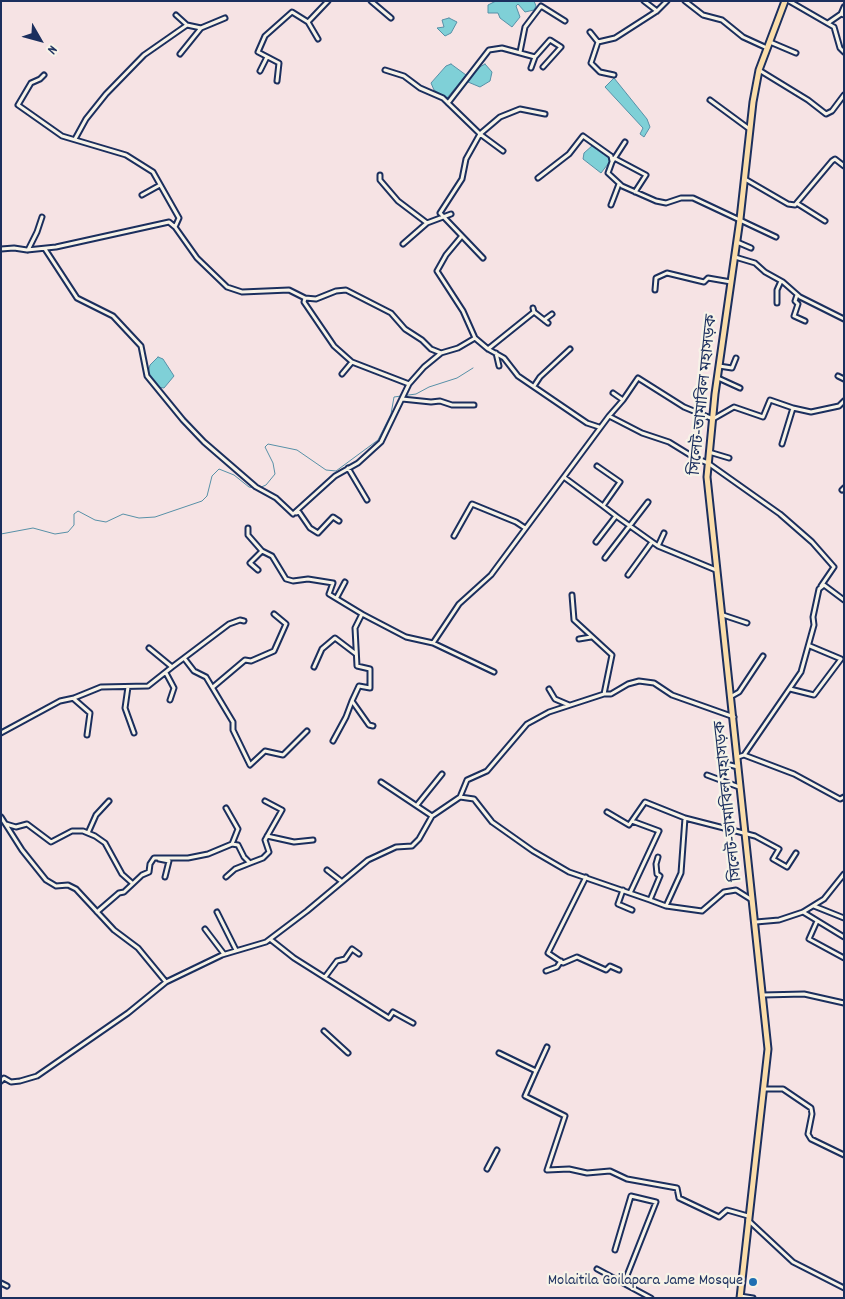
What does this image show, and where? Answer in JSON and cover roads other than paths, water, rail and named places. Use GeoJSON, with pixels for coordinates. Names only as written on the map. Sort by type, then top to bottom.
{"type":"FeatureCollection","features":[{"type":"Feature","properties":{"kind":"highway","name":"সিলেট-তামাবিল মহাসড়ক"},"geometry":{"type":"LineString","coordinates":[[740,1297],[765,1089],[768,1049],[739,767],[741,756],[734,718],[707,477],[719,366],[745,178],[748,128],[759,70],[787,1]]}},
{"type":"Feature","properties":{"kind":"street"},"geometry":{"type":"LineString","coordinates":[[308,22],[328,1]]}},
{"type":"Feature","properties":{"kind":"street"},"geometry":{"type":"LineString","coordinates":[[370,1],[391,18]]}},
{"type":"Feature","properties":{"kind":"street"},"geometry":{"type":"LineString","coordinates":[[378,6],[383,1]]}},
{"type":"Feature","properties":{"kind":"street"},"geometry":{"type":"LineString","coordinates":[[644,1],[658,11]]}},
{"type":"Feature","properties":{"kind":"street"},"geometry":{"type":"LineString","coordinates":[[598,42],[615,38],[658,11],[667,1]]}},
{"type":"Feature","properties":{"kind":"street"},"geometry":{"type":"LineString","coordinates":[[685,1],[703,15],[722,20],[743,37],[767,48]]}},
{"type":"Feature","properties":{"kind":"street"},"geometry":{"type":"LineString","coordinates":[[787,1],[828,23],[836,31],[839,46],[844,52]]}},
{"type":"Feature","properties":{"kind":"street"},"geometry":{"type":"LineString","coordinates":[[520,52],[525,27],[541,6],[565,21]]}},
{"type":"Feature","properties":{"kind":"street"},"geometry":{"type":"LineString","coordinates":[[828,23],[842,14],[844,7]]}},
{"type":"Feature","properties":{"kind":"street"},"geometry":{"type":"LineString","coordinates":[[277,81],[279,63],[258,52],[265,36],[292,12],[308,22],[318,39]]}},
{"type":"Feature","properties":{"kind":"street"},"geometry":{"type":"LineString","coordinates":[[176,15],[187,25],[202,28]]}},
{"type":"Feature","properties":{"kind":"street"},"geometry":{"type":"LineString","coordinates":[[180,54],[202,28],[225,18]]}},
{"type":"Feature","properties":{"kind":"street"},"geometry":{"type":"LineString","coordinates":[[75,139],[86,120],[106,94],[144,55],[187,25]]}},
{"type":"Feature","properties":{"kind":"street"},"geometry":{"type":"LineString","coordinates":[[590,32],[598,42]]}},
{"type":"Feature","properties":{"kind":"street"},"geometry":{"type":"LineString","coordinates":[[532,68],[535,57],[550,40],[561,47],[543,67]]}},
{"type":"Feature","properties":{"kind":"street"},"geometry":{"type":"LineString","coordinates":[[770,41],[796,53]]}},
{"type":"Feature","properties":{"kind":"street"},"geometry":{"type":"LineString","coordinates":[[598,42],[591,62],[600,72],[614,75]]}},
{"type":"Feature","properties":{"kind":"street"},"geometry":{"type":"LineString","coordinates":[[448,103],[489,50],[502,48],[535,57]]}},
{"type":"Feature","properties":{"kind":"street"},"geometry":{"type":"LineString","coordinates":[[260,71],[267,57]]}},
{"type":"Feature","properties":{"kind":"street"},"geometry":{"type":"LineString","coordinates":[[385,70],[404,76],[420,88],[443,98],[480,134],[503,151]]}},
{"type":"Feature","properties":{"kind":"street"},"geometry":{"type":"LineString","coordinates":[[759,70],[808,100],[826,114],[832,111],[844,95]]}},
{"type":"Feature","properties":{"kind":"street"},"geometry":{"type":"LineString","coordinates":[[44,74],[40,79],[30,83],[18,105],[62,136],[126,155],[152,172],[179,218],[175,227]]}},
{"type":"Feature","properties":{"kind":"street"},"geometry":{"type":"LineString","coordinates":[[710,100],[748,128]]}},
{"type":"Feature","properties":{"kind":"street"},"geometry":{"type":"LineString","coordinates":[[483,258],[440,214],[462,179],[466,159],[480,134],[500,116],[520,109],[545,114]]}},
{"type":"Feature","properties":{"kind":"street"},"geometry":{"type":"LineString","coordinates":[[538,178],[568,154],[583,136],[613,160],[646,175],[635,192]]}},
{"type":"Feature","properties":{"kind":"street"},"geometry":{"type":"LineString","coordinates":[[625,142],[613,160],[608,173],[619,184],[656,202],[666,203],[681,198],[693,198],[776,237]]}},
{"type":"Feature","properties":{"kind":"street"},"geometry":{"type":"LineString","coordinates":[[798,204],[832,161],[836,159],[844,166]]}},
{"type":"Feature","properties":{"kind":"street"},"geometry":{"type":"LineString","coordinates":[[380,175],[380,180],[398,201],[427,223]]}},
{"type":"Feature","properties":{"kind":"street"},"geometry":{"type":"LineString","coordinates":[[745,178],[788,204],[798,204],[825,221]]}},
{"type":"Feature","properties":{"kind":"street"},"geometry":{"type":"LineString","coordinates":[[611,204],[619,184]]}},
{"type":"Feature","properties":{"kind":"street"},"geometry":{"type":"LineString","coordinates":[[142,195],[160,185]]}},
{"type":"Feature","properties":{"kind":"street"},"geometry":{"type":"LineString","coordinates":[[403,244],[427,223],[451,214]]}},
{"type":"Feature","properties":{"kind":"street"},"geometry":{"type":"LineString","coordinates":[[27,250],[37,232],[42,216]]}},
{"type":"Feature","properties":{"kind":"street"},"geometry":{"type":"LineString","coordinates":[[1,249],[45,249],[170,222],[197,258],[227,287],[242,292],[289,290],[305,298],[316,299],[336,291],[346,290],[391,313],[405,329],[422,340],[431,349],[441,353]]}},
{"type":"Feature","properties":{"kind":"street"},"geometry":{"type":"LineString","coordinates":[[461,237],[446,255],[437,271],[463,311],[475,338],[488,349],[504,358],[518,376],[587,423],[599,427]]}},
{"type":"Feature","properties":{"kind":"street"},"geometry":{"type":"LineString","coordinates":[[737,242],[751,248]]}},
{"type":"Feature","properties":{"kind":"street"},"geometry":{"type":"LineString","coordinates":[[45,249],[77,298],[113,316],[140,346],[147,376],[183,420],[204,442],[256,487],[276,498],[293,514]]}},
{"type":"Feature","properties":{"kind":"street"},"geometry":{"type":"LineString","coordinates":[[735,257],[755,263],[797,295],[844,319]]}},
{"type":"Feature","properties":{"kind":"street"},"geometry":{"type":"LineString","coordinates":[[655,290],[656,278],[667,273],[704,282],[708,278],[731,284]]}},
{"type":"Feature","properties":{"kind":"street"},"geometry":{"type":"LineString","coordinates":[[777,303],[777,290],[781,281]]}},
{"type":"Feature","properties":{"kind":"street"},"geometry":{"type":"LineString","coordinates":[[797,295],[795,301],[798,304],[794,316],[805,320]]}},
{"type":"Feature","properties":{"kind":"street"},"geometry":{"type":"LineString","coordinates":[[305,298],[304,302],[334,346],[352,362],[409,384]]}},
{"type":"Feature","properties":{"kind":"street"},"geometry":{"type":"LineString","coordinates":[[488,349],[533,310],[546,322],[552,314]]}},
{"type":"Feature","properties":{"kind":"street"},"geometry":{"type":"LineString","coordinates":[[293,514],[335,476],[381,442],[409,384],[424,367],[441,353],[458,348],[475,338]]}},
{"type":"Feature","properties":{"kind":"street"},"geometry":{"type":"LineString","coordinates":[[534,386],[540,377],[570,349]]}},
{"type":"Feature","properties":{"kind":"street"},"geometry":{"type":"LineString","coordinates":[[496,353],[499,366]]}},
{"type":"Feature","properties":{"kind":"street"},"geometry":{"type":"LineString","coordinates":[[719,366],[732,368],[736,358]]}},
{"type":"Feature","properties":{"kind":"street"},"geometry":{"type":"LineString","coordinates":[[342,374],[352,362]]}},
{"type":"Feature","properties":{"kind":"street"},"geometry":{"type":"LineString","coordinates":[[838,376],[844,379]]}},
{"type":"Feature","properties":{"kind":"street"},"geometry":{"type":"LineString","coordinates":[[433,643],[459,604],[491,575],[564,478],[599,427],[623,400],[638,378],[684,407],[713,419],[734,407],[763,417],[770,400],[811,412],[839,406],[844,401]]}},
{"type":"Feature","properties":{"kind":"street"},"geometry":{"type":"LineString","coordinates":[[718,378],[740,388]]}},
{"type":"Feature","properties":{"kind":"street"},"geometry":{"type":"LineString","coordinates":[[613,393],[623,400]]}},
{"type":"Feature","properties":{"kind":"street"},"geometry":{"type":"LineString","coordinates":[[402,399],[430,402],[440,401],[452,406],[474,405]]}},
{"type":"Feature","properties":{"kind":"street"},"geometry":{"type":"LineString","coordinates":[[782,444],[793,408]]}},
{"type":"Feature","properties":{"kind":"street"},"geometry":{"type":"LineString","coordinates":[[609,416],[642,433],[670,442],[695,458],[708,463],[780,514],[812,542],[834,567],[821,586],[810,646],[801,672],[741,756],[794,774],[840,800],[844,797]]}},
{"type":"Feature","properties":{"kind":"street"},"geometry":{"type":"LineString","coordinates":[[709,452],[729,458]]}},
{"type":"Feature","properties":{"kind":"street"},"geometry":{"type":"LineString","coordinates":[[597,466],[620,482],[603,506]]}},
{"type":"Feature","properties":{"kind":"street"},"geometry":{"type":"LineString","coordinates":[[348,468],[367,500]]}},
{"type":"Feature","properties":{"kind":"street"},"geometry":{"type":"LineString","coordinates":[[564,478],[658,546],[718,570]]}},
{"type":"Feature","properties":{"kind":"street"},"geometry":{"type":"LineString","coordinates":[[605,558],[648,502]]}},
{"type":"Feature","properties":{"kind":"street"},"geometry":{"type":"LineString","coordinates":[[454,536],[472,504],[516,522],[525,528]]}},
{"type":"Feature","properties":{"kind":"street"},"geometry":{"type":"LineString","coordinates":[[293,514],[299,512],[310,528],[318,533],[333,517],[339,521]]}},
{"type":"Feature","properties":{"kind":"street"},"geometry":{"type":"LineString","coordinates":[[596,542],[616,516]]}},
{"type":"Feature","properties":{"kind":"street"},"geometry":{"type":"LineString","coordinates":[[248,528],[248,536],[262,551],[272,556],[286,579],[293,581],[308,579],[332,583],[329,594],[337,597],[362,614],[406,637],[433,643],[494,672]]}},
{"type":"Feature","properties":{"kind":"street"},"geometry":{"type":"LineString","coordinates":[[658,546],[664,533]]}},
{"type":"Feature","properties":{"kind":"street"},"geometry":{"type":"LineString","coordinates":[[628,576],[652,542]]}},
{"type":"Feature","properties":{"kind":"street"},"geometry":{"type":"LineString","coordinates":[[258,570],[250,563],[262,551]]}},
{"type":"Feature","properties":{"kind":"street"},"geometry":{"type":"LineString","coordinates":[[337,597],[345,582]]}},
{"type":"Feature","properties":{"kind":"street"},"geometry":{"type":"LineString","coordinates":[[821,586],[824,585],[844,600]]}},
{"type":"Feature","properties":{"kind":"street"},"geometry":{"type":"LineString","coordinates":[[572,595],[574,620],[612,655],[604,694]]}},
{"type":"Feature","properties":{"kind":"street"},"geometry":{"type":"LineString","coordinates":[[213,687],[245,660],[251,661],[274,651],[286,624],[274,614]]}},
{"type":"Feature","properties":{"kind":"street"},"geometry":{"type":"LineString","coordinates":[[333,741],[359,686],[370,688],[370,669],[357,666],[355,628],[362,614]]}},
{"type":"Feature","properties":{"kind":"street"},"geometry":{"type":"LineString","coordinates":[[723,615],[747,623]]}},
{"type":"Feature","properties":{"kind":"street"},"geometry":{"type":"LineString","coordinates":[[1,733],[60,701],[74,698],[102,687],[148,686],[230,624],[240,620],[244,621]]}},
{"type":"Feature","properties":{"kind":"street"},"geometry":{"type":"LineString","coordinates":[[579,639],[591,636]]}},
{"type":"Feature","properties":{"kind":"street"},"geometry":{"type":"LineString","coordinates":[[314,667],[322,650],[335,638],[356,654]]}},
{"type":"Feature","properties":{"kind":"street"},"geometry":{"type":"LineString","coordinates":[[790,689],[814,695],[841,659],[810,646]]}},
{"type":"Feature","properties":{"kind":"street"},"geometry":{"type":"LineString","coordinates":[[149,648],[172,667]]}},
{"type":"Feature","properties":{"kind":"street"},"geometry":{"type":"LineString","coordinates":[[732,696],[739,692],[762,656]]}},
{"type":"Feature","properties":{"kind":"street"},"geometry":{"type":"LineString","coordinates":[[184,658],[194,671],[206,677],[213,687],[233,722],[233,730],[250,765],[265,750],[283,755],[306,731]]}},
{"type":"Feature","properties":{"kind":"street"},"geometry":{"type":"LineString","coordinates":[[166,673],[174,688],[170,700]]}},
{"type":"Feature","properties":{"kind":"street"},"geometry":{"type":"LineString","coordinates":[[1,1081],[4,1078],[11,1082],[20,1081],[37,1076],[128,1013],[166,982],[224,954],[270,939],[308,911],[341,881],[378,854],[396,847],[412,846],[419,839],[432,816],[460,798],[468,780],[486,771],[527,724],[549,712],[604,694],[611,694],[628,684],[639,681],[654,683],[672,695],[734,718]]}},
{"type":"Feature","properties":{"kind":"street"},"geometry":{"type":"LineString","coordinates":[[128,686],[125,708],[134,734]]}},
{"type":"Feature","properties":{"kind":"street"},"geometry":{"type":"LineString","coordinates":[[549,689],[555,699],[569,705]]}},
{"type":"Feature","properties":{"kind":"street"},"geometry":{"type":"LineString","coordinates":[[74,698],[90,713],[87,736]]}},
{"type":"Feature","properties":{"kind":"street"},"geometry":{"type":"LineString","coordinates":[[352,701],[370,725],[374,726]]}},
{"type":"Feature","properties":{"kind":"street"},"geometry":{"type":"LineString","coordinates":[[722,763],[739,767]]}},
{"type":"Feature","properties":{"kind":"street"},"geometry":{"type":"LineString","coordinates":[[417,805],[442,774]]}},
{"type":"Feature","properties":{"kind":"street"},"geometry":{"type":"LineString","coordinates":[[707,776],[741,787]]}},
{"type":"Feature","properties":{"kind":"street"},"geometry":{"type":"LineString","coordinates":[[381,782],[432,816]]}},
{"type":"Feature","properties":{"kind":"street"},"geometry":{"type":"LineString","coordinates":[[460,798],[474,799],[492,822],[533,851],[569,872],[666,906],[702,911],[724,892],[736,890],[752,900]]}},
{"type":"Feature","properties":{"kind":"street"},"geometry":{"type":"LineString","coordinates":[[88,834],[96,815],[109,801]]}},
{"type":"Feature","properties":{"kind":"street"},"geometry":{"type":"LineString","coordinates":[[226,877],[235,868],[263,858],[269,852],[265,840],[282,810],[265,801]]}},
{"type":"Feature","properties":{"kind":"street"},"geometry":{"type":"LineString","coordinates":[[607,812],[629,825],[645,802],[685,818],[755,836],[779,849],[773,859],[787,867],[796,854]]}},
{"type":"Feature","properties":{"kind":"street"},"geometry":{"type":"LineString","coordinates":[[226,808],[238,829],[232,844]]}},
{"type":"Feature","properties":{"kind":"street"},"geometry":{"type":"LineString","coordinates":[[1,817],[46,880],[56,886],[68,885],[76,890],[114,930],[138,948],[166,982]]}},
{"type":"Feature","properties":{"kind":"street"},"geometry":{"type":"LineString","coordinates":[[666,906],[681,873],[685,818]]}},
{"type":"Feature","properties":{"kind":"street"},"geometry":{"type":"LineString","coordinates":[[630,893],[658,831],[632,821]]}},
{"type":"Feature","properties":{"kind":"street"},"geometry":{"type":"LineString","coordinates":[[6,824],[16,827],[27,824],[51,842],[72,832],[88,834],[104,843],[122,874],[132,883]]}},
{"type":"Feature","properties":{"kind":"street"},"geometry":{"type":"LineString","coordinates":[[268,836],[294,842],[313,840]]}},
{"type":"Feature","properties":{"kind":"street"},"geometry":{"type":"LineString","coordinates":[[159,859],[160,856],[188,858],[208,854],[232,844],[238,845],[244,857],[250,863]]}},
{"type":"Feature","properties":{"kind":"street"},"geometry":{"type":"LineString","coordinates":[[650,900],[660,876],[657,874],[656,864],[658,857]]}},
{"type":"Feature","properties":{"kind":"street"},"geometry":{"type":"LineString","coordinates":[[97,912],[119,893],[124,892],[132,883],[149,872],[150,864],[154,858],[169,860],[165,877]]}},
{"type":"Feature","properties":{"kind":"street"},"geometry":{"type":"LineString","coordinates":[[328,870],[341,881]]}},
{"type":"Feature","properties":{"kind":"street"},"geometry":{"type":"LineString","coordinates":[[756,922],[779,920],[803,912],[824,899],[844,874]]}},
{"type":"Feature","properties":{"kind":"street"},"geometry":{"type":"LineString","coordinates":[[586,877],[548,953],[563,963],[577,957],[606,970],[610,966],[619,970]]}},
{"type":"Feature","properties":{"kind":"street"},"geometry":{"type":"LineString","coordinates":[[624,890],[618,904],[632,910]]}},
{"type":"Feature","properties":{"kind":"street"},"geometry":{"type":"LineString","coordinates":[[814,905],[844,918]]}},
{"type":"Feature","properties":{"kind":"street"},"geometry":{"type":"LineString","coordinates":[[216,912],[236,950]]}},
{"type":"Feature","properties":{"kind":"street"},"geometry":{"type":"LineString","coordinates":[[803,912],[844,937]]}},
{"type":"Feature","properties":{"kind":"street"},"geometry":{"type":"LineString","coordinates":[[817,921],[809,939],[844,958]]}},
{"type":"Feature","properties":{"kind":"street"},"geometry":{"type":"LineString","coordinates":[[205,929],[224,954]]}},
{"type":"Feature","properties":{"kind":"street"},"geometry":{"type":"LineString","coordinates":[[270,939],[294,958],[389,1018],[393,1012],[413,1023]]}},
{"type":"Feature","properties":{"kind":"street"},"geometry":{"type":"LineString","coordinates":[[326,977],[337,961],[345,959],[352,950],[359,954]]}},
{"type":"Feature","properties":{"kind":"street"},"geometry":{"type":"LineString","coordinates":[[546,971],[557,967],[561,961]]}},
{"type":"Feature","properties":{"kind":"street"},"geometry":{"type":"LineString","coordinates":[[763,995],[804,994],[844,1003]]}},
{"type":"Feature","properties":{"kind":"street"},"geometry":{"type":"LineString","coordinates":[[325,1032],[348,1053]]}},
{"type":"Feature","properties":{"kind":"street"},"geometry":{"type":"LineString","coordinates":[[547,1047],[525,1096],[565,1116],[547,1170],[569,1168],[587,1173],[610,1171],[627,1179],[677,1188],[679,1198],[716,1216],[719,1217],[726,1210],[748,1218],[793,1262],[844,1288]]}},
{"type":"Feature","properties":{"kind":"street"},"geometry":{"type":"LineString","coordinates":[[499,1053],[536,1070]]}},
{"type":"Feature","properties":{"kind":"street"},"geometry":{"type":"LineString","coordinates":[[765,1089],[783,1089],[810,1108],[812,1114],[808,1134],[811,1139],[844,1155]]}},
{"type":"Feature","properties":{"kind":"street"},"geometry":{"type":"LineString","coordinates":[[487,1169],[496,1150]]}},
{"type":"Feature","properties":{"kind":"street"},"geometry":{"type":"LineString","coordinates":[[615,1250],[631,1196],[656,1202],[624,1283]]}},
{"type":"Feature","properties":{"kind":"street"},"geometry":{"type":"LineString","coordinates":[[597,1269],[651,1298]]}},
{"type":"Feature","properties":{"kind":"street"},"geometry":{"type":"LineString","coordinates":[[1,1283],[7,1286]]}},
{"type":"Feature","properties":{"kind":"street"},"geometry":{"type":"LineString","coordinates":[[740,1297],[753,1298]]}},
{"type":"Feature","properties":{"kind":"water"},"geometry":{"type":"Polygon","coordinates":[[[496,1],[534,1],[536,6],[534,10],[525,12],[518,4],[516,6],[520,17],[512,27],[500,18],[498,13],[488,13],[488,5],[496,1]]]}},
{"type":"Feature","properties":{"kind":"water"},"geometry":{"type":"Polygon","coordinates":[[[449,18],[457,22],[451,33],[445,36],[437,28],[444,27],[442,20],[449,18]]]}},
{"type":"Feature","properties":{"kind":"water"},"geometry":{"type":"Polygon","coordinates":[[[451,64],[466,75],[447,98],[434,90],[431,83],[446,66],[451,64]]]}},
{"type":"Feature","properties":{"kind":"water"},"geometry":{"type":"Polygon","coordinates":[[[485,64],[492,72],[490,81],[480,87],[468,82],[473,71],[485,64]]]}},
{"type":"Feature","properties":{"kind":"water"},"geometry":{"type":"Polygon","coordinates":[[[614,78],[647,119],[650,127],[644,137],[640,134],[643,128],[605,87],[614,78]]]}},
{"type":"Feature","properties":{"kind":"water"},"geometry":{"type":"Polygon","coordinates":[[[593,145],[611,160],[601,173],[583,159],[584,153],[593,145]]]}},
{"type":"Feature","properties":{"kind":"water"},"geometry":{"type":"Polygon","coordinates":[[[158,357],[163,359],[174,376],[164,388],[157,387],[148,373],[150,365],[158,357]]]}},
{"type":"Feature","properties":{"kind":"waterway"},"geometry":{"type":"LineString","coordinates":[[259,488],[266,485],[275,474],[273,463],[265,447],[268,444],[297,450],[326,470],[336,471],[378,440],[391,414],[394,397],[416,394],[429,387],[457,378],[473,368]]}},
{"type":"Feature","properties":{"kind":"waterway"},"geometry":{"type":"LineString","coordinates":[[1,534],[33,528],[55,534],[68,532],[74,525],[74,514],[78,511],[95,520],[106,522],[123,514],[139,518],[155,517],[202,501],[207,496],[212,476],[219,469],[234,475],[249,487],[255,488]]}},
{"type":"Feature","properties":{"kind":"place","name":"Molaitila Goilapara Jame Mosque"},"geometry":{"type":"Point","coordinates":[753,1282]}}]}
